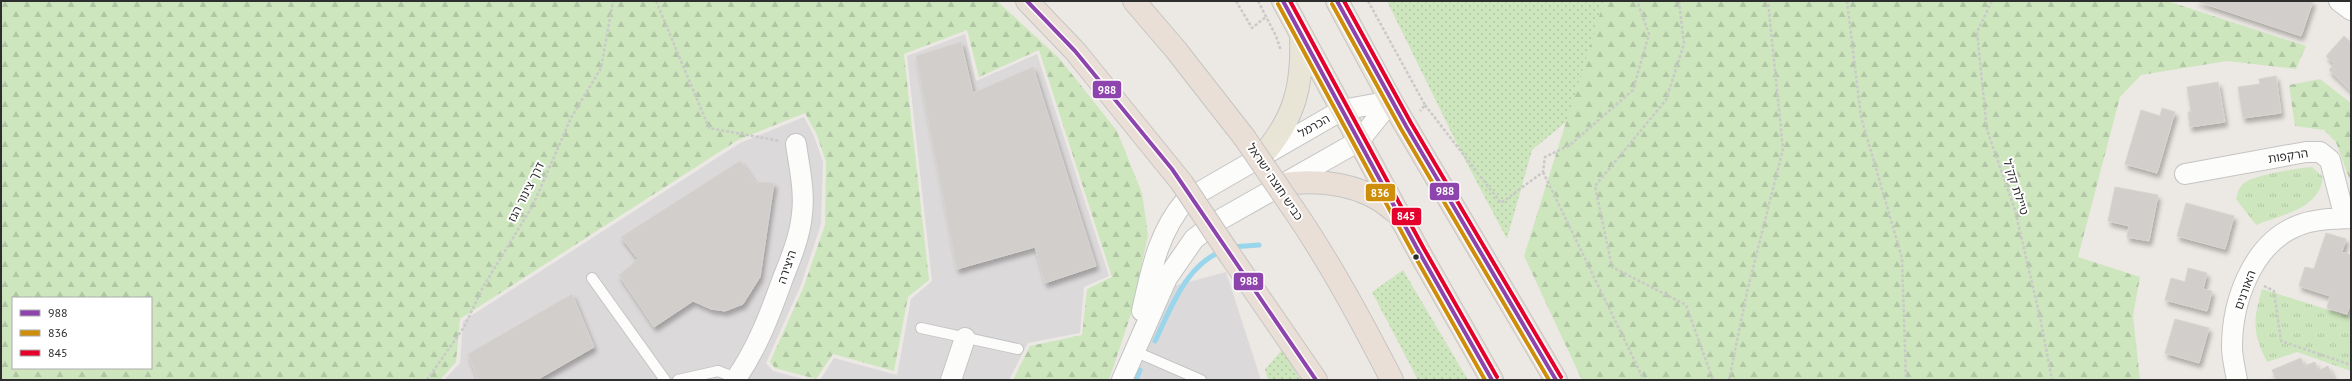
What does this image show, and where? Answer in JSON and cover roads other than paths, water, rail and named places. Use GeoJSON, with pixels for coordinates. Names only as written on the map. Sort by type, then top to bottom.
{"type":"FeatureCollection","features":[{"type":"Feature","properties":{"kind":"highway"},"geometry":{"type":"LineString","coordinates":[[1027,1],[1075,51],[1182,183],[1316,380]]}},
{"type":"Feature","properties":{"kind":"highway","name":"כביש חוצה ישראל"},"geometry":{"type":"LineString","coordinates":[[1134,1],[1176,50],[1244,137],[1312,235],[1358,314],[1392,380]]}},
{"type":"Feature","properties":{"kind":"highway"},"geometry":{"type":"LineString","coordinates":[[1391,101],[1556,380]]}},
{"type":"Feature","properties":{"kind":"highway"},"geometry":{"type":"LineString","coordinates":[[1359,141],[1399,216],[1492,380]]}},
{"type":"Feature","properties":{"kind":"highway"},"geometry":{"type":"LineString","coordinates":[[1283,184],[1314,181],[1360,190],[1387,205],[1399,216]]}},
{"type":"Feature","properties":{"kind":"main road"},"geometry":{"type":"LineString","coordinates":[[1283,1],[1359,141]]}},
{"type":"Feature","properties":{"kind":"main road"},"geometry":{"type":"LineString","coordinates":[[1337,1],[1391,101]]}},
{"type":"Feature","properties":{"kind":"main road"},"geometry":{"type":"LineString","coordinates":[[1262,156],[1287,122],[1296,101],[1301,61],[1300,32]]}},
{"type":"Feature","properties":{"kind":"street"},"geometry":{"type":"LineString","coordinates":[[2339,1],[2351,10]]}},
{"type":"Feature","properties":{"kind":"street","name":"הכרמל"},"geometry":{"type":"LineString","coordinates":[[1134,351],[1157,249],[1164,231],[1174,213],[1186,200],[1342,110],[1391,101]]}},
{"type":"Feature","properties":{"kind":"street","name":"הכרמל"},"geometry":{"type":"LineString","coordinates":[[1122,380],[1167,278],[1194,239],[1204,230],[1359,141],[1391,101]]}},
{"type":"Feature","properties":{"kind":"street","name":"היצירה"},"geometry":{"type":"LineString","coordinates":[[736,379],[766,325],[792,254],[802,214],[801,181],[796,144]]}},
{"type":"Feature","properties":{"kind":"street","name":"הרקפות"},"geometry":{"type":"LineString","coordinates":[[2185,174],[2306,152],[2320,152],[2330,160],[2348,218]]}},
{"type":"Feature","properties":{"kind":"street","name":"האורנים"},"geometry":{"type":"LineString","coordinates":[[2237,380],[2232,347],[2237,310],[2247,278],[2269,243],[2296,226],[2330,219],[2348,218]]}},
{"type":"Feature","properties":{"kind":"street"},"geometry":{"type":"LineString","coordinates":[[951,380],[965,338]]}},
{"type":"Feature","properties":{"kind":"lane"},"geometry":{"type":"LineString","coordinates":[[592,278],[665,380]]}},
{"type":"Feature","properties":{"kind":"lane"},"geometry":{"type":"LineString","coordinates":[[921,328],[1018,349]]}},
{"type":"Feature","properties":{"kind":"lane"},"geometry":{"type":"LineString","coordinates":[[1134,351],[1201,380]]}},
{"type":"Feature","properties":{"kind":"lane"},"geometry":{"type":"LineString","coordinates":[[678,380],[718,371],[736,379]]}},
{"type":"Feature","properties":{"kind":"waterway"},"geometry":{"type":"LineString","coordinates":[[1231,247],[1259,245]]}},
{"type":"Feature","properties":{"kind":"waterway"},"geometry":{"type":"LineString","coordinates":[[1155,341],[1174,302],[1189,277],[1209,258],[1222,251]]}},
{"type":"Feature","properties":{"kind":"waterway"},"geometry":{"type":"LineString","coordinates":[[1136,380],[1140,370]]}}]}
